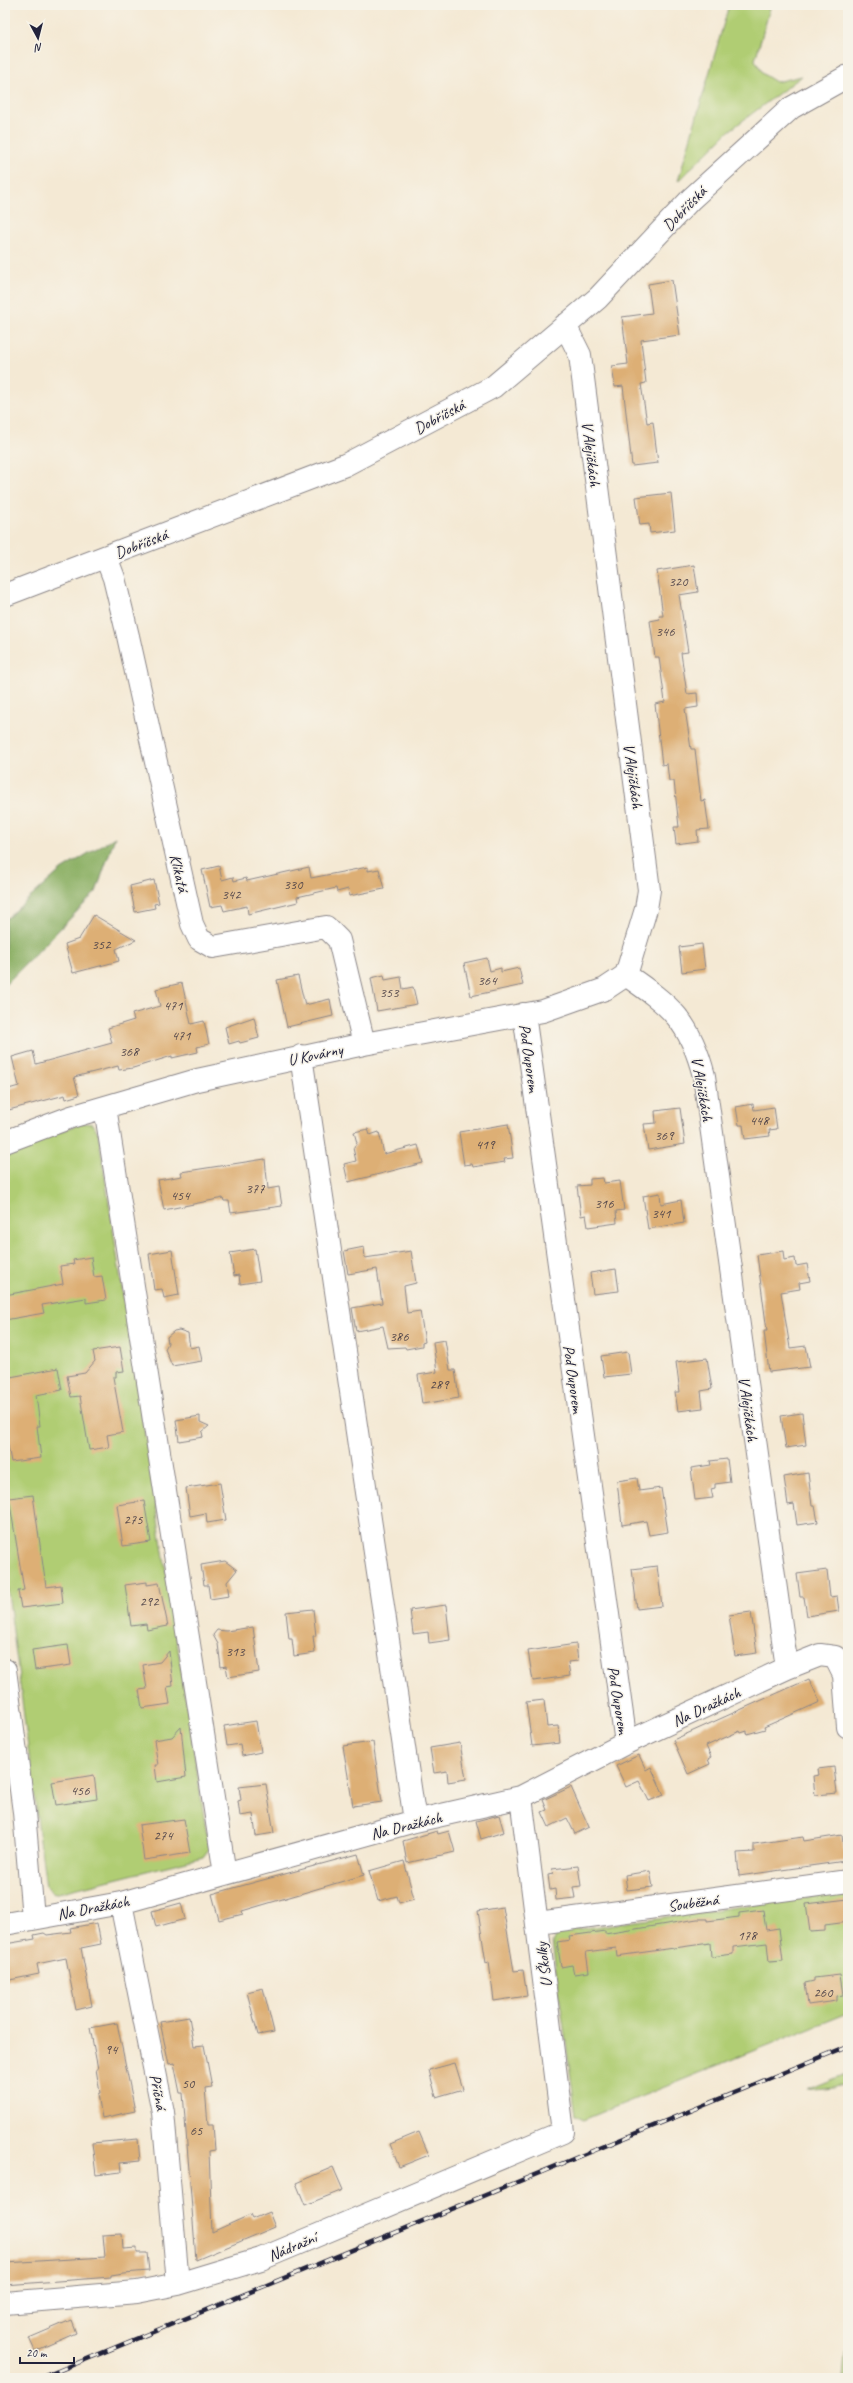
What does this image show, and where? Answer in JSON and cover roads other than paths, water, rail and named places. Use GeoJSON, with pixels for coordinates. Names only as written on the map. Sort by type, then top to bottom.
{"type":"FeatureCollection","features":[{"type":"Feature","properties":{"kind":"street","name":"Dobříčská"},"geometry":{"type":"LineString","coordinates":[[5,595],[345,465],[493,387],[598,298],[691,199],[790,108],[848,76]]}},
{"type":"Feature","properties":{"kind":"street","name":"V Alejíčkách"},"geometry":{"type":"LineString","coordinates":[[565,325],[580,354],[649,890],[646,909],[626,975],[664,1002],[682,1020],[692,1038],[704,1076],[787,1668]]}},
{"type":"Feature","properties":{"kind":"street","name":"Klikatá"},"geometry":{"type":"LineString","coordinates":[[106,556],[114,578],[128,636],[192,924],[199,940],[213,947],[326,927],[339,940],[364,1044]]}},
{"type":"Feature","properties":{"kind":"street","name":"U Kovárny"},"geometry":{"type":"LineString","coordinates":[[5,1142],[105,1107],[197,1080],[301,1056],[543,1011],[605,989],[626,975]]}},
{"type":"Feature","properties":{"kind":"street","name":"Pod Ouporem"},"geometry":{"type":"LineString","coordinates":[[524,1014],[626,1743]]}},
{"type":"Feature","properties":{"kind":"street"},"geometry":{"type":"LineString","coordinates":[[301,1056],[415,1822]]}},
{"type":"Feature","properties":{"kind":"street"},"geometry":{"type":"LineString","coordinates":[[105,1107],[225,1874]]}},
{"type":"Feature","properties":{"kind":"street"},"geometry":{"type":"LineString","coordinates":[[787,1668],[820,1655],[835,1657],[844,1675],[848,1727]]}},
{"type":"Feature","properties":{"kind":"street","name":"Na Dražkách"},"geometry":{"type":"LineString","coordinates":[[5,1924],[121,1903],[415,1822],[521,1797],[626,1743],[787,1668]]}},
{"type":"Feature","properties":{"kind":"street"},"geometry":{"type":"LineString","coordinates":[[5,1670],[24,1812],[33,1918]]}},
{"type":"Feature","properties":{"kind":"street","name":"U Školky"},"geometry":{"type":"LineString","coordinates":[[521,1797],[563,2132]]}},
{"type":"Feature","properties":{"kind":"street","name":"Souběžná"},"geometry":{"type":"LineString","coordinates":[[538,1923],[848,1881]]}},
{"type":"Feature","properties":{"kind":"street","name":"Příčná"},"geometry":{"type":"LineString","coordinates":[[121,1903],[163,2112],[178,2284]]}},
{"type":"Feature","properties":{"kind":"street","name":"Nádražní"},"geometry":{"type":"LineString","coordinates":[[5,2303],[137,2292],[178,2284],[260,2259],[563,2132]]}},
{"type":"Feature","properties":{"kind":"railway"},"geometry":{"type":"LineString","coordinates":[[41,2378],[848,2046]]}}]}
